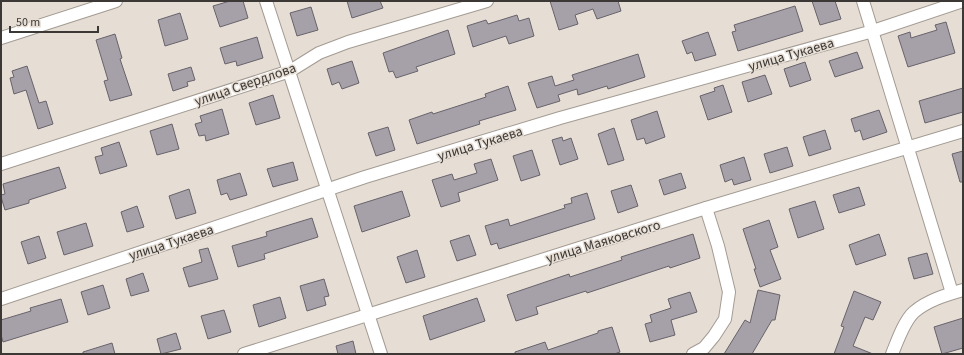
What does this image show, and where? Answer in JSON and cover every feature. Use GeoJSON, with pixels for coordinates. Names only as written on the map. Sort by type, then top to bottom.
{"type":"FeatureCollection","features":[{"type":"Feature","properties":{"kind":"street"},"geometry":{"type":"LineString","coordinates":[[1,38],[116,1]]}},
{"type":"Feature","properties":{"kind":"street"},"geometry":{"type":"LineString","coordinates":[[266,1],[381,354]]}},
{"type":"Feature","properties":{"kind":"street","name":"улица Свердлова"},"geometry":{"type":"LineString","coordinates":[[1,164],[290,71],[319,54],[348,42],[487,1]]}},
{"type":"Feature","properties":{"kind":"street"},"geometry":{"type":"LineString","coordinates":[[863,1],[907,148],[957,291],[931,301],[913,313],[901,332],[892,354]]}},
{"type":"Feature","properties":{"kind":"street","name":"улица Тукаева"},"geometry":{"type":"LineString","coordinates":[[1,299],[366,177],[560,118],[873,31],[963,2]]}},
{"type":"Feature","properties":{"kind":"street","name":"улица Маяковского"},"geometry":{"type":"LineString","coordinates":[[244,354],[706,208],[963,131]]}},
{"type":"Feature","properties":{"kind":"street"},"geometry":{"type":"LineString","coordinates":[[693,354],[704,348],[714,336],[724,319],[729,292],[718,246],[706,208]]}},
{"type":"Feature","properties":{"kind":"building"},"geometry":{"type":"Polygon","coordinates":[[[230,1],[243,1],[248,18],[220,27],[213,6],[230,1]]]}},
{"type":"Feature","properties":{"kind":"building"},"geometry":{"type":"Polygon","coordinates":[[[347,1],[380,1],[383,8],[352,18],[347,1]]]}},
{"type":"Feature","properties":{"kind":"building"},"geometry":{"type":"Polygon","coordinates":[[[550,1],[618,1],[621,11],[597,19],[593,9],[575,15],[578,24],[559,30],[550,1]]]}},
{"type":"Feature","properties":{"kind":"building"},"geometry":{"type":"Polygon","coordinates":[[[812,1],[835,1],[841,19],[820,25],[812,1]]]}},
{"type":"Feature","properties":{"kind":"building"},"geometry":{"type":"Polygon","coordinates":[[[795,6],[803,31],[738,51],[732,32],[736,31],[734,25],[795,6]]]}},
{"type":"Feature","properties":{"kind":"building"},"geometry":{"type":"Polygon","coordinates":[[[311,7],[318,30],[297,36],[290,13],[311,7]]]}},
{"type":"Feature","properties":{"kind":"building"},"geometry":{"type":"Polygon","coordinates":[[[180,13],[188,39],[165,46],[158,20],[180,13]]]}},
{"type":"Feature","properties":{"kind":"building"},"geometry":{"type":"Polygon","coordinates":[[[517,15],[519,21],[529,18],[534,36],[509,44],[506,36],[473,47],[467,26],[486,20],[488,24],[517,15]]]}},
{"type":"Feature","properties":{"kind":"building"},"geometry":{"type":"Polygon","coordinates":[[[946,22],[955,53],[908,67],[898,36],[910,32],[911,38],[937,30],[935,25],[946,22]]]}},
{"type":"Feature","properties":{"kind":"building"},"geometry":{"type":"Polygon","coordinates":[[[448,30],[455,54],[416,67],[418,71],[396,78],[393,71],[389,72],[383,53],[448,30]]]}},
{"type":"Feature","properties":{"kind":"building"},"geometry":{"type":"Polygon","coordinates":[[[708,32],[716,55],[695,61],[692,52],[687,54],[682,41],[708,32]]]}},
{"type":"Feature","properties":{"kind":"building"},"geometry":{"type":"Polygon","coordinates":[[[115,34],[122,58],[120,59],[132,95],[110,101],[104,81],[108,80],[96,40],[115,34]]]}},
{"type":"Feature","properties":{"kind":"building"},"geometry":{"type":"Polygon","coordinates":[[[257,37],[263,58],[237,66],[236,61],[225,64],[220,48],[257,37]]]}},
{"type":"Feature","properties":{"kind":"building"},"geometry":{"type":"Polygon","coordinates":[[[857,52],[863,68],[835,77],[829,61],[857,52]]]}},
{"type":"Feature","properties":{"kind":"building"},"geometry":{"type":"Polygon","coordinates":[[[638,54],[645,77],[608,89],[607,86],[578,95],[577,89],[558,95],[560,101],[537,108],[528,83],[552,76],[555,86],[574,80],[572,75],[638,54]]]}},
{"type":"Feature","properties":{"kind":"building"},"geometry":{"type":"Polygon","coordinates":[[[352,61],[359,83],[342,89],[339,82],[332,85],[327,69],[352,61]]]}},
{"type":"Feature","properties":{"kind":"building"},"geometry":{"type":"Polygon","coordinates":[[[805,62],[811,80],[790,87],[784,69],[805,62]]]}},
{"type":"Feature","properties":{"kind":"building"},"geometry":{"type":"Polygon","coordinates":[[[27,66],[39,103],[46,101],[53,124],[38,129],[26,90],[14,94],[10,78],[14,77],[12,71],[27,66]]]}},
{"type":"Feature","properties":{"kind":"building"},"geometry":{"type":"Polygon","coordinates":[[[191,67],[195,80],[187,82],[188,86],[173,91],[168,74],[191,67]]]}},
{"type":"Feature","properties":{"kind":"building"},"geometry":{"type":"Polygon","coordinates":[[[765,75],[772,94],[748,102],[742,82],[765,75]]]}},
{"type":"Feature","properties":{"kind":"building"},"geometry":{"type":"Polygon","coordinates":[[[723,85],[732,112],[708,120],[700,96],[715,91],[714,88],[723,85]]]}},
{"type":"Feature","properties":{"kind":"building"},"geometry":{"type":"Polygon","coordinates":[[[508,86],[516,110],[479,121],[480,124],[417,144],[409,120],[486,97],[485,94],[508,86]]]}},
{"type":"Feature","properties":{"kind":"building"},"geometry":{"type":"Polygon","coordinates":[[[963,88],[963,112],[925,123],[919,101],[963,88]]]}},
{"type":"Feature","properties":{"kind":"building"},"geometry":{"type":"Polygon","coordinates":[[[273,95],[280,118],[256,125],[249,103],[273,95]]]}},
{"type":"Feature","properties":{"kind":"building"},"geometry":{"type":"Polygon","coordinates":[[[222,109],[229,134],[206,141],[205,135],[199,136],[195,124],[202,122],[200,116],[222,109]]]}},
{"type":"Feature","properties":{"kind":"building"},"geometry":{"type":"Polygon","coordinates":[[[879,110],[887,132],[863,140],[860,130],[855,132],[851,119],[879,110]]]}},
{"type":"Feature","properties":{"kind":"building"},"geometry":{"type":"Polygon","coordinates":[[[657,111],[665,137],[646,144],[644,138],[637,140],[631,120],[657,111]]]}},
{"type":"Feature","properties":{"kind":"building"},"geometry":{"type":"Polygon","coordinates":[[[172,124],[179,149],[157,155],[150,131],[172,124]]]}},
{"type":"Feature","properties":{"kind":"building"},"geometry":{"type":"Polygon","coordinates":[[[388,127],[395,150],[376,156],[368,133],[388,127]]]}},
{"type":"Feature","properties":{"kind":"building"},"geometry":{"type":"Polygon","coordinates":[[[614,128],[624,160],[608,165],[598,134],[614,128]]]}},
{"type":"Feature","properties":{"kind":"building"},"geometry":{"type":"Polygon","coordinates":[[[825,130],[831,149],[809,156],[803,137],[825,130]]]}},
{"type":"Feature","properties":{"kind":"building"},"geometry":{"type":"Polygon","coordinates":[[[562,137],[563,141],[571,138],[578,159],[560,165],[552,140],[562,137]]]}},
{"type":"Feature","properties":{"kind":"building"},"geometry":{"type":"Polygon","coordinates":[[[119,142],[127,166],[100,174],[95,157],[103,155],[101,148],[119,142]]]}},
{"type":"Feature","properties":{"kind":"building"},"geometry":{"type":"Polygon","coordinates":[[[787,147],[793,166],[770,173],[764,154],[787,147]]]}},
{"type":"Feature","properties":{"kind":"building"},"geometry":{"type":"Polygon","coordinates":[[[532,150],[540,175],[521,181],[513,156],[532,150]]]}},
{"type":"Feature","properties":{"kind":"building"},"geometry":{"type":"Polygon","coordinates":[[[963,151],[963,182],[960,182],[952,154],[963,151]]]}},
{"type":"Feature","properties":{"kind":"building"},"geometry":{"type":"Polygon","coordinates":[[[744,157],[751,180],[734,185],[732,179],[725,182],[720,165],[744,157]]]}},
{"type":"Feature","properties":{"kind":"building"},"geometry":{"type":"Polygon","coordinates":[[[491,159],[498,180],[458,193],[460,201],[441,207],[432,180],[452,174],[454,180],[477,173],[474,164],[491,159]]]}},
{"type":"Feature","properties":{"kind":"building"},"geometry":{"type":"Polygon","coordinates":[[[293,162],[298,180],[273,187],[267,169],[293,162]]]}},
{"type":"Feature","properties":{"kind":"building"},"geometry":{"type":"Polygon","coordinates":[[[59,167],[66,188],[29,200],[29,203],[5,210],[1,197],[1,195],[5,194],[3,184],[59,167]]]}},
{"type":"Feature","properties":{"kind":"building"},"geometry":{"type":"Polygon","coordinates":[[[240,173],[247,195],[230,200],[227,193],[221,195],[217,180],[240,173]]]}},
{"type":"Feature","properties":{"kind":"building"},"geometry":{"type":"Polygon","coordinates":[[[681,173],[686,188],[664,195],[659,180],[681,173]]]}},
{"type":"Feature","properties":{"kind":"building"},"geometry":{"type":"Polygon","coordinates":[[[631,185],[638,206],[618,213],[611,191],[631,185]]]}},
{"type":"Feature","properties":{"kind":"building"},"geometry":{"type":"Polygon","coordinates":[[[859,187],[865,205],[839,213],[833,195],[859,187]]]}},
{"type":"Feature","properties":{"kind":"building"},"geometry":{"type":"Polygon","coordinates":[[[189,189],[196,213],[176,219],[169,196],[189,189]]]}},
{"type":"Feature","properties":{"kind":"building"},"geometry":{"type":"Polygon","coordinates":[[[402,191],[410,216],[362,232],[354,206],[402,191]]]}},
{"type":"Feature","properties":{"kind":"building"},"geometry":{"type":"Polygon","coordinates":[[[587,193],[595,219],[499,249],[497,243],[491,245],[485,226],[508,219],[510,226],[565,208],[564,205],[572,203],[571,198],[587,193]]]}},
{"type":"Feature","properties":{"kind":"building"},"geometry":{"type":"Polygon","coordinates":[[[815,201],[824,229],[798,238],[789,209],[815,201]]]}},
{"type":"Feature","properties":{"kind":"building"},"geometry":{"type":"Polygon","coordinates":[[[137,206],[144,227],[127,232],[121,212],[137,206]]]}},
{"type":"Feature","properties":{"kind":"building"},"geometry":{"type":"Polygon","coordinates":[[[312,218],[318,237],[264,254],[265,259],[238,267],[232,246],[267,236],[266,232],[312,218]]]}},
{"type":"Feature","properties":{"kind":"building"},"geometry":{"type":"Polygon","coordinates":[[[769,220],[778,247],[770,250],[781,279],[760,287],[754,269],[756,269],[743,229],[769,220]]]}},
{"type":"Feature","properties":{"kind":"building"},"geometry":{"type":"Polygon","coordinates":[[[86,223],[93,246],[64,255],[57,232],[86,223]]]}},
{"type":"Feature","properties":{"kind":"building"},"geometry":{"type":"Polygon","coordinates":[[[693,234],[700,258],[670,268],[669,266],[587,293],[586,291],[536,307],[538,314],[516,321],[507,295],[569,274],[570,277],[622,260],[621,257],[693,234]]]}},
{"type":"Feature","properties":{"kind":"building"},"geometry":{"type":"Polygon","coordinates":[[[879,234],[886,255],[856,265],[849,245],[879,234]]]}},
{"type":"Feature","properties":{"kind":"building"},"geometry":{"type":"Polygon","coordinates":[[[469,235],[476,255],[457,261],[450,241],[469,235]]]}},
{"type":"Feature","properties":{"kind":"building"},"geometry":{"type":"Polygon","coordinates":[[[39,236],[46,258],[28,264],[21,242],[39,236]]]}},
{"type":"Feature","properties":{"kind":"building"},"geometry":{"type":"Polygon","coordinates":[[[208,248],[218,279],[189,287],[183,268],[202,262],[199,250],[208,248]]]}},
{"type":"Feature","properties":{"kind":"building"},"geometry":{"type":"Polygon","coordinates":[[[417,250],[425,277],[406,283],[397,257],[417,250]]]}},
{"type":"Feature","properties":{"kind":"building"},"geometry":{"type":"Polygon","coordinates":[[[927,253],[933,274],[914,279],[908,258],[927,253]]]}},
{"type":"Feature","properties":{"kind":"building"},"geometry":{"type":"Polygon","coordinates":[[[143,273],[149,291],[131,296],[126,279],[143,273]]]}},
{"type":"Feature","properties":{"kind":"building"},"geometry":{"type":"Polygon","coordinates":[[[324,279],[329,296],[324,297],[326,305],[307,311],[300,286],[324,279]]]}},
{"type":"Feature","properties":{"kind":"building"},"geometry":{"type":"Polygon","coordinates":[[[103,285],[110,308],[88,315],[81,292],[103,285]]]}},
{"type":"Feature","properties":{"kind":"building"},"geometry":{"type":"Polygon","coordinates":[[[758,290],[780,295],[775,320],[772,320],[752,354],[724,354],[745,320],[750,323],[758,290]]]}},
{"type":"Feature","properties":{"kind":"building"},"geometry":{"type":"Polygon","coordinates":[[[854,291],[881,302],[873,320],[865,317],[853,346],[873,354],[834,354],[844,327],[841,326],[854,291]]]}},
{"type":"Feature","properties":{"kind":"building"},"geometry":{"type":"Polygon","coordinates":[[[690,292],[697,312],[671,320],[675,335],[650,342],[645,324],[652,322],[650,315],[671,308],[668,299],[690,292]]]}},
{"type":"Feature","properties":{"kind":"building"},"geometry":{"type":"Polygon","coordinates":[[[280,297],[286,318],[259,327],[253,305],[280,297]]]}},
{"type":"Feature","properties":{"kind":"building"},"geometry":{"type":"Polygon","coordinates":[[[477,298],[485,321],[430,340],[423,316],[477,298]]]}},
{"type":"Feature","properties":{"kind":"building"},"geometry":{"type":"Polygon","coordinates":[[[61,299],[68,322],[3,342],[1,335],[1,320],[31,311],[30,308],[61,299]]]}},
{"type":"Feature","properties":{"kind":"building"},"geometry":{"type":"Polygon","coordinates":[[[224,310],[231,332],[208,339],[201,316],[224,310]]]}},
{"type":"Feature","properties":{"kind":"building"},"geometry":{"type":"Polygon","coordinates":[[[963,318],[963,348],[942,354],[934,327],[963,318]]]}},
{"type":"Feature","properties":{"kind":"building"},"geometry":{"type":"Polygon","coordinates":[[[612,327],[620,352],[614,354],[515,354],[515,352],[545,342],[548,350],[612,327]]]}},
{"type":"Feature","properties":{"kind":"building"},"geometry":{"type":"Polygon","coordinates":[[[176,333],[181,349],[161,354],[157,339],[176,333]]]}},
{"type":"Feature","properties":{"kind":"building"},"geometry":{"type":"Polygon","coordinates":[[[353,341],[356,354],[338,354],[336,346],[353,341]]]}},
{"type":"Feature","properties":{"kind":"building"},"geometry":{"type":"Polygon","coordinates":[[[112,343],[115,354],[83,354],[83,352],[112,343]]]}}]}
